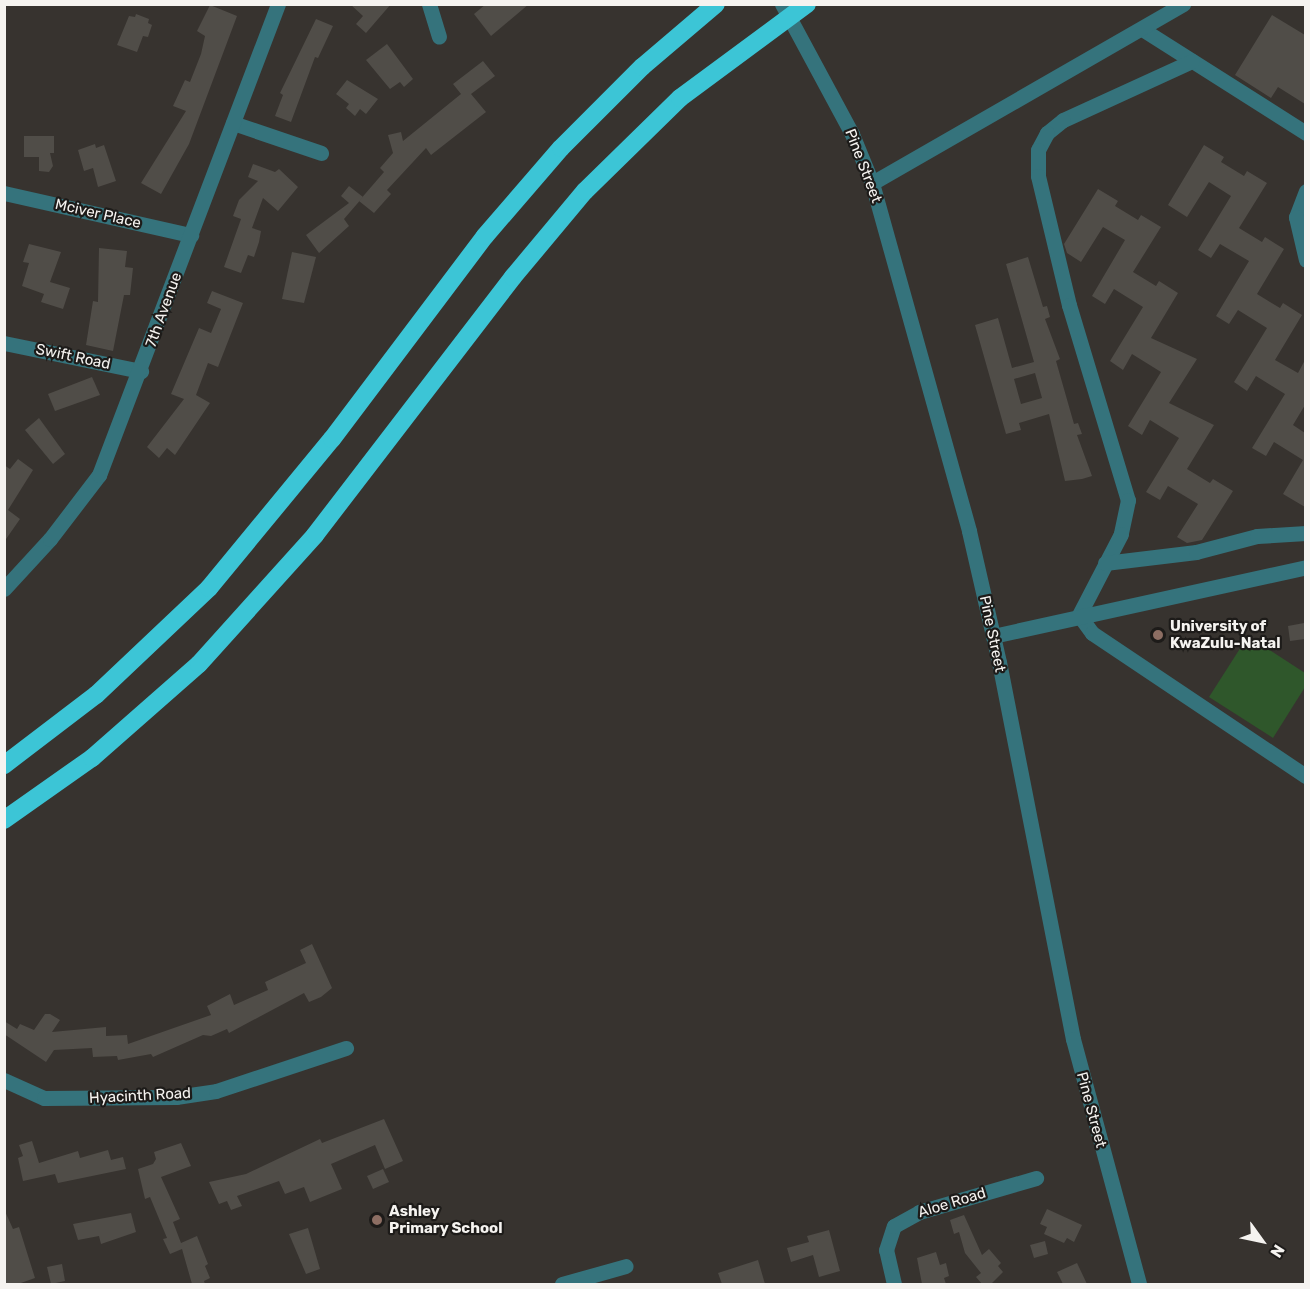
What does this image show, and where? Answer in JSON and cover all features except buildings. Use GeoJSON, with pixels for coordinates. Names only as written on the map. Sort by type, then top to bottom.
{"type":"FeatureCollection","features":[{"type":"Feature","properties":{"kind":"highway"},"geometry":{"type":"LineString","coordinates":[[4,765],[96,695],[209,588],[332,439],[485,236],[561,148],[642,67],[716,4]]}},
{"type":"Feature","properties":{"kind":"highway"},"geometry":{"type":"LineString","coordinates":[[4,820],[92,758],[199,664],[315,535],[513,277],[585,191],[680,98],[807,4]]}},
{"type":"Feature","properties":{"kind":"street","name":"7th Avenue"},"geometry":{"type":"LineString","coordinates":[[4,589],[50,539],[99,475],[141,371],[278,4]]}},
{"type":"Feature","properties":{"kind":"street"},"geometry":{"type":"LineString","coordinates":[[429,4],[439,36]]}},
{"type":"Feature","properties":{"kind":"street","name":"Pine Street"},"geometry":{"type":"LineString","coordinates":[[782,4],[852,134],[872,183],[969,531],[993,636],[1073,1039],[1139,1284]]}},
{"type":"Feature","properties":{"kind":"street"},"geometry":{"type":"LineString","coordinates":[[872,183],[1183,4]]}},
{"type":"Feature","properties":{"kind":"street"},"geometry":{"type":"LineString","coordinates":[[1142,29],[1305,133]]}},
{"type":"Feature","properties":{"kind":"street"},"geometry":{"type":"LineString","coordinates":[[1079,615],[1121,534],[1128,500],[1069,305],[1038,176],[1038,150],[1047,133],[1063,120],[1192,61]]}},
{"type":"Feature","properties":{"kind":"street"},"geometry":{"type":"LineString","coordinates":[[233,123],[321,153]]}},
{"type":"Feature","properties":{"kind":"street"},"geometry":{"type":"LineString","coordinates":[[1305,192],[1296,217],[1305,261]]}},
{"type":"Feature","properties":{"kind":"street","name":"Mciver Place"},"geometry":{"type":"LineString","coordinates":[[4,193],[191,235]]}},
{"type":"Feature","properties":{"kind":"street","name":"Swift Road"},"geometry":{"type":"LineString","coordinates":[[4,343],[141,371]]}},
{"type":"Feature","properties":{"kind":"street"},"geometry":{"type":"LineString","coordinates":[[1105,563],[1196,552],[1245,538],[1305,533]]}},
{"type":"Feature","properties":{"kind":"street"},"geometry":{"type":"LineString","coordinates":[[993,636],[1079,615],[1305,567]]}},
{"type":"Feature","properties":{"kind":"street"},"geometry":{"type":"LineString","coordinates":[[1079,615],[1092,633],[1305,776]]}},
{"type":"Feature","properties":{"kind":"street","name":"Hyacinth Road"},"geometry":{"type":"LineString","coordinates":[[4,1080],[44,1098],[176,1097],[216,1090],[346,1048]]}},
{"type":"Feature","properties":{"kind":"street","name":"Aloe Road"},"geometry":{"type":"LineString","coordinates":[[894,1284],[885,1250],[894,1226],[918,1212],[1036,1178]]}},
{"type":"Feature","properties":{"kind":"street"},"geometry":{"type":"LineString","coordinates":[[562,1284],[626,1266]]}},
{"type":"Feature","properties":{"kind":"green space"},"geometry":{"type":"Polygon","coordinates":[[[1248,636],[1305,673],[1305,687],[1273,738],[1209,697],[1248,636]]]}},
{"type":"Feature","properties":{"kind":"place","name":"University of KwaZulu-Natal"},"geometry":{"type":"Point","coordinates":[1158,635]}},
{"type":"Feature","properties":{"kind":"place","name":"Ashley Primary School"},"geometry":{"type":"Point","coordinates":[377,1220]}}]}
